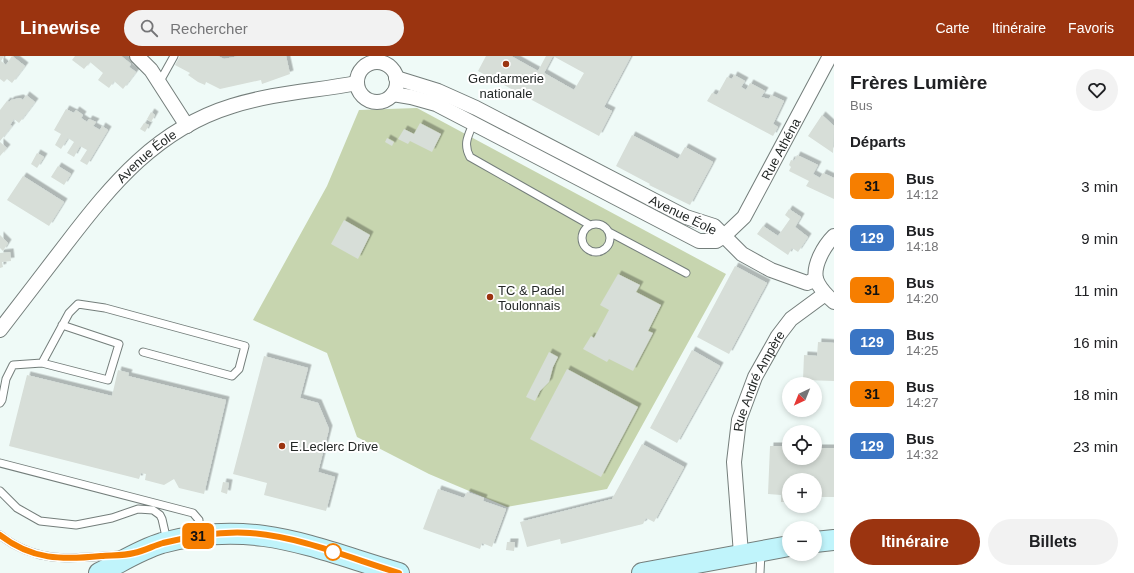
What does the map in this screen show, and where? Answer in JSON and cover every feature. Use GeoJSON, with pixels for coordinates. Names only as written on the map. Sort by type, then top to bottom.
{"type":"FeatureCollection","features":[{"type":"Feature","properties":{"kind":"main road"},"geometry":{"type":"LineString","coordinates":[[103,572],[134,553],[167,542],[199,536],[250,533],[308,544],[400,573]]}},
{"type":"Feature","properties":{"kind":"main road"},"geometry":{"type":"LineString","coordinates":[[822,541],[834,540]]}},
{"type":"Feature","properties":{"kind":"main road"},"geometry":{"type":"LineString","coordinates":[[642,573],[782,547]]}},
{"type":"Feature","properties":{"kind":"street"},"geometry":{"type":"LineString","coordinates":[[137,56],[151,70],[187,126]]}},
{"type":"Feature","properties":{"kind":"street","name":"Rue Athéna"},"geometry":{"type":"LineString","coordinates":[[724,236],[744,217],[830,56]]}},
{"type":"Feature","properties":{"kind":"street"},"geometry":{"type":"LineString","coordinates":[[382,59],[390,67],[396,78],[397,84],[393,94],[387,100],[374,102],[362,96],[357,83],[358,76],[366,66],[382,59]]}},
{"type":"Feature","properties":{"kind":"street","name":"Avenue Éole"},"geometry":{"type":"LineString","coordinates":[[393,94],[411,96],[436,104],[699,241],[716,241],[724,236],[714,226],[686,217],[476,108],[438,91],[396,78]]}},
{"type":"Feature","properties":{"kind":"street","name":"Avenue Éole"},"geometry":{"type":"LineString","coordinates":[[0,330],[106,192],[127,170],[155,145],[211,114],[254,99],[293,91],[357,83]]}},
{"type":"Feature","properties":{"kind":"street"},"geometry":{"type":"LineString","coordinates":[[724,236],[742,254],[771,270],[807,283],[816,279],[818,262],[828,242],[834,236]]}},
{"type":"Feature","properties":{"kind":"street","name":"Rue André Ampère"},"geometry":{"type":"LineString","coordinates":[[741,554],[734,462],[739,420],[755,377],[778,336],[791,319],[829,298],[816,279]]}},
{"type":"Feature","properties":{"kind":"lane"},"geometry":{"type":"LineString","coordinates":[[159,83],[174,56]]}},
{"type":"Feature","properties":{"kind":"lane"},"geometry":{"type":"LineString","coordinates":[[473,124],[466,141],[466,150],[470,157],[590,225],[602,225],[609,232],[686,273]]}},
{"type":"Feature","properties":{"kind":"lane"},"geometry":{"type":"LineString","coordinates":[[590,225],[585,229],[582,237],[584,246],[591,251],[600,252],[608,246],[610,241],[609,232]]}},
{"type":"Feature","properties":{"kind":"lane"},"geometry":{"type":"LineString","coordinates":[[42,363],[69,313],[78,304],[105,308],[245,346],[239,369],[232,376],[143,352]]}},
{"type":"Feature","properties":{"kind":"lane"},"geometry":{"type":"LineString","coordinates":[[0,403],[2,400],[6,379],[13,365],[42,363],[108,380],[120,344],[62,325]]}},
{"type":"Feature","properties":{"kind":"lane"},"geometry":{"type":"LineString","coordinates":[[0,463],[193,513],[199,520],[199,536]]}},
{"type":"Feature","properties":{"kind":"lane"},"geometry":{"type":"LineString","coordinates":[[0,491],[17,508],[40,521],[76,525],[112,518],[138,509],[154,510],[162,519],[167,542]]}},
{"type":"Feature","properties":{"kind":"lane"},"geometry":{"type":"LineString","coordinates":[[0,535],[10,543],[30,553],[53,558],[79,558],[134,553]]}},
{"type":"Feature","properties":{"kind":"lane"},"geometry":{"type":"LineString","coordinates":[[760,573],[761,550]]}},
{"type":"Feature","properties":{"kind":"green space","name":"TC & Padel Toulonnais"},"geometry":{"type":"Polygon","coordinates":[[[417,108],[726,274],[607,489],[507,507],[429,474],[357,437],[327,353],[253,320],[327,186],[359,110],[417,108]]]}},
{"type":"Feature","properties":{"kind":"building"},"geometry":{"type":"Polygon","coordinates":[[[0,56],[4,56],[1,61],[6,65],[12,56],[25,66],[12,83],[7,79],[4,82],[0,79],[0,56]]]}},
{"type":"Feature","properties":{"kind":"building"},"geometry":{"type":"Polygon","coordinates":[[[75,56],[121,56],[131,64],[129,67],[136,72],[123,89],[114,81],[109,88],[98,80],[103,73],[90,62],[84,69],[72,60],[75,56]]]}},
{"type":"Feature","properties":{"kind":"building"},"geometry":{"type":"Polygon","coordinates":[[[180,56],[218,56],[224,59],[239,56],[286,56],[290,74],[262,84],[261,80],[220,89],[206,82],[205,85],[198,82],[188,75],[190,73],[175,65],[180,56]]]}},
{"type":"Feature","properties":{"kind":"building"},"geometry":{"type":"Polygon","coordinates":[[[486,56],[511,56],[538,71],[546,56],[553,56],[631,56],[604,107],[612,111],[599,136],[478,71],[486,56]],[[553,56],[544,73],[574,90],[584,73],[553,56]]]}},
{"type":"Feature","properties":{"kind":"building"},"geometry":{"type":"Polygon","coordinates":[[[734,75],[745,81],[741,87],[746,90],[750,83],[765,91],[761,97],[769,99],[771,95],[784,101],[773,124],[778,127],[773,136],[707,101],[712,93],[717,95],[727,77],[732,79],[734,75]]]}},
{"type":"Feature","properties":{"kind":"building"},"geometry":{"type":"Polygon","coordinates":[[[26,95],[35,102],[19,123],[14,119],[10,125],[12,126],[0,141],[0,110],[7,101],[9,102],[20,98],[23,100],[26,95]]]}},
{"type":"Feature","properties":{"kind":"building"},"geometry":{"type":"Polygon","coordinates":[[[66,109],[74,113],[76,110],[83,115],[81,118],[87,122],[89,119],[96,122],[93,126],[100,130],[102,126],[108,130],[87,165],[80,161],[87,150],[80,146],[74,157],[67,153],[74,142],[68,138],[61,149],[55,145],[61,134],[54,130],[66,109]]]}},
{"type":"Feature","properties":{"kind":"building"},"geometry":{"type":"Polygon","coordinates":[[[151,112],[155,115],[151,122],[147,119],[151,112]]]}},
{"type":"Feature","properties":{"kind":"building"},"geometry":{"type":"Polygon","coordinates":[[[822,115],[834,126],[833,153],[808,136],[822,115]]]}},
{"type":"Feature","properties":{"kind":"building"},"geometry":{"type":"Polygon","coordinates":[[[144,123],[149,125],[145,132],[140,129],[144,123]]]}},
{"type":"Feature","properties":{"kind":"building"},"geometry":{"type":"Polygon","coordinates":[[[420,123],[441,134],[432,152],[410,141],[408,144],[398,139],[404,129],[414,134],[420,123]]]}},
{"type":"Feature","properties":{"kind":"building"},"geometry":{"type":"Polygon","coordinates":[[[632,135],[678,159],[685,147],[713,162],[690,205],[649,185],[650,184],[616,166],[632,135]]]}},
{"type":"Feature","properties":{"kind":"building"},"geometry":{"type":"Polygon","coordinates":[[[387,138],[394,142],[392,146],[385,142],[387,138]]]}},
{"type":"Feature","properties":{"kind":"building"},"geometry":{"type":"Polygon","coordinates":[[[0,142],[7,148],[0,156],[0,142]]]}},
{"type":"Feature","properties":{"kind":"building"},"geometry":{"type":"Polygon","coordinates":[[[37,153],[44,157],[37,168],[31,164],[37,153]]]}},
{"type":"Feature","properties":{"kind":"building"},"geometry":{"type":"Polygon","coordinates":[[[797,155],[818,165],[813,174],[820,178],[823,173],[834,178],[834,199],[806,186],[809,181],[789,171],[791,167],[789,165],[791,160],[794,161],[797,155]]]}},
{"type":"Feature","properties":{"kind":"building"},"geometry":{"type":"Polygon","coordinates":[[[58,166],[71,174],[64,185],[51,177],[58,166]]]}},
{"type":"Feature","properties":{"kind":"building"},"geometry":{"type":"Polygon","coordinates":[[[23,176],[64,202],[49,226],[7,200],[23,176]]]}},
{"type":"Feature","properties":{"kind":"building"},"geometry":{"type":"Polygon","coordinates":[[[789,209],[801,217],[795,227],[808,237],[798,252],[792,248],[788,255],[757,234],[763,226],[778,236],[790,219],[785,215],[789,209]]]}},
{"type":"Feature","properties":{"kind":"building"},"geometry":{"type":"Polygon","coordinates":[[[344,220],[370,235],[358,259],[331,244],[344,220]]]}},
{"type":"Feature","properties":{"kind":"building"},"geometry":{"type":"Polygon","coordinates":[[[0,235],[8,243],[3,251],[0,248],[0,235]]]}},
{"type":"Feature","properties":{"kind":"building"},"geometry":{"type":"Polygon","coordinates":[[[10,252],[11,261],[2,262],[3,267],[0,268],[0,253],[10,252]]]}},
{"type":"Feature","properties":{"kind":"building"},"geometry":{"type":"Polygon","coordinates":[[[735,266],[767,283],[729,354],[697,337],[735,266]]]}},
{"type":"Feature","properties":{"kind":"building"},"geometry":{"type":"Polygon","coordinates":[[[618,274],[640,285],[636,292],[661,305],[648,331],[653,333],[633,371],[609,359],[607,362],[583,349],[591,336],[594,338],[609,310],[600,305],[618,274]]]}},
{"type":"Feature","properties":{"kind":"building"},"geometry":{"type":"Polygon","coordinates":[[[818,342],[834,343],[834,381],[822,381],[822,377],[803,377],[804,355],[817,356],[818,342]]]}},
{"type":"Feature","properties":{"kind":"building"},"geometry":{"type":"Polygon","coordinates":[[[692,350],[720,366],[677,443],[650,428],[692,350]]]}},
{"type":"Feature","properties":{"kind":"building"},"geometry":{"type":"Polygon","coordinates":[[[549,352],[558,357],[553,367],[549,382],[540,391],[535,401],[526,397],[549,352]]]}},
{"type":"Feature","properties":{"kind":"building","name":"E.Leclerc Drive"},"geometry":{"type":"Polygon","coordinates":[[[264,356],[308,368],[300,398],[318,403],[329,429],[318,472],[335,477],[326,511],[264,495],[267,483],[233,474],[264,356]]]}},
{"type":"Feature","properties":{"kind":"building"},"geometry":{"type":"Polygon","coordinates":[[[567,369],[638,407],[601,477],[530,439],[567,369]]]}},
{"type":"Feature","properties":{"kind":"building"},"geometry":{"type":"Polygon","coordinates":[[[118,370],[129,373],[128,376],[226,400],[204,494],[179,488],[174,479],[164,485],[145,480],[146,474],[141,473],[139,479],[9,446],[27,375],[112,396],[118,370]]]}},
{"type":"Feature","properties":{"kind":"building"},"geometry":{"type":"Polygon","coordinates":[[[642,444],[684,467],[654,522],[646,518],[643,524],[561,544],[560,539],[527,547],[520,522],[612,499],[642,444]]]}},
{"type":"Feature","properties":{"kind":"building"},"geometry":{"type":"Polygon","coordinates":[[[770,446],[782,446],[782,465],[822,465],[822,448],[834,448],[834,497],[822,497],[822,473],[782,473],[782,502],[781,495],[768,494],[770,446]]]}},
{"type":"Feature","properties":{"kind":"building"},"geometry":{"type":"Polygon","coordinates":[[[223,482],[229,483],[227,494],[221,492],[223,482]]]}},
{"type":"Feature","properties":{"kind":"building"},"geometry":{"type":"Polygon","coordinates":[[[438,489],[464,498],[467,492],[484,498],[483,501],[506,509],[492,547],[482,543],[480,549],[423,529],[438,489]]]}},
{"type":"Feature","properties":{"kind":"building"},"geometry":{"type":"Polygon","coordinates":[[[507,542],[515,542],[514,551],[506,550],[507,542]]]}},
{"type":"Feature","properties":{"kind":"bus line","name":"31"},"geometry":{"type":"LineString","coordinates":[[0,535],[10,543],[30,553],[53,558],[79,558],[134,553],[162,543],[194,537],[250,533],[308,544],[399,573]]}},
{"type":"Feature","properties":{"kind":"place","name":"Gendarmerie nationale"},"geometry":{"type":"Point","coordinates":[506,64]}},
{"type":"Feature","properties":{"kind":"place","name":"TC & Padel Toulonnais"},"geometry":{"type":"Point","coordinates":[490,297]}},
{"type":"Feature","properties":{"kind":"place","name":"E.Leclerc Drive"},"geometry":{"type":"Point","coordinates":[282,446]}}]}
